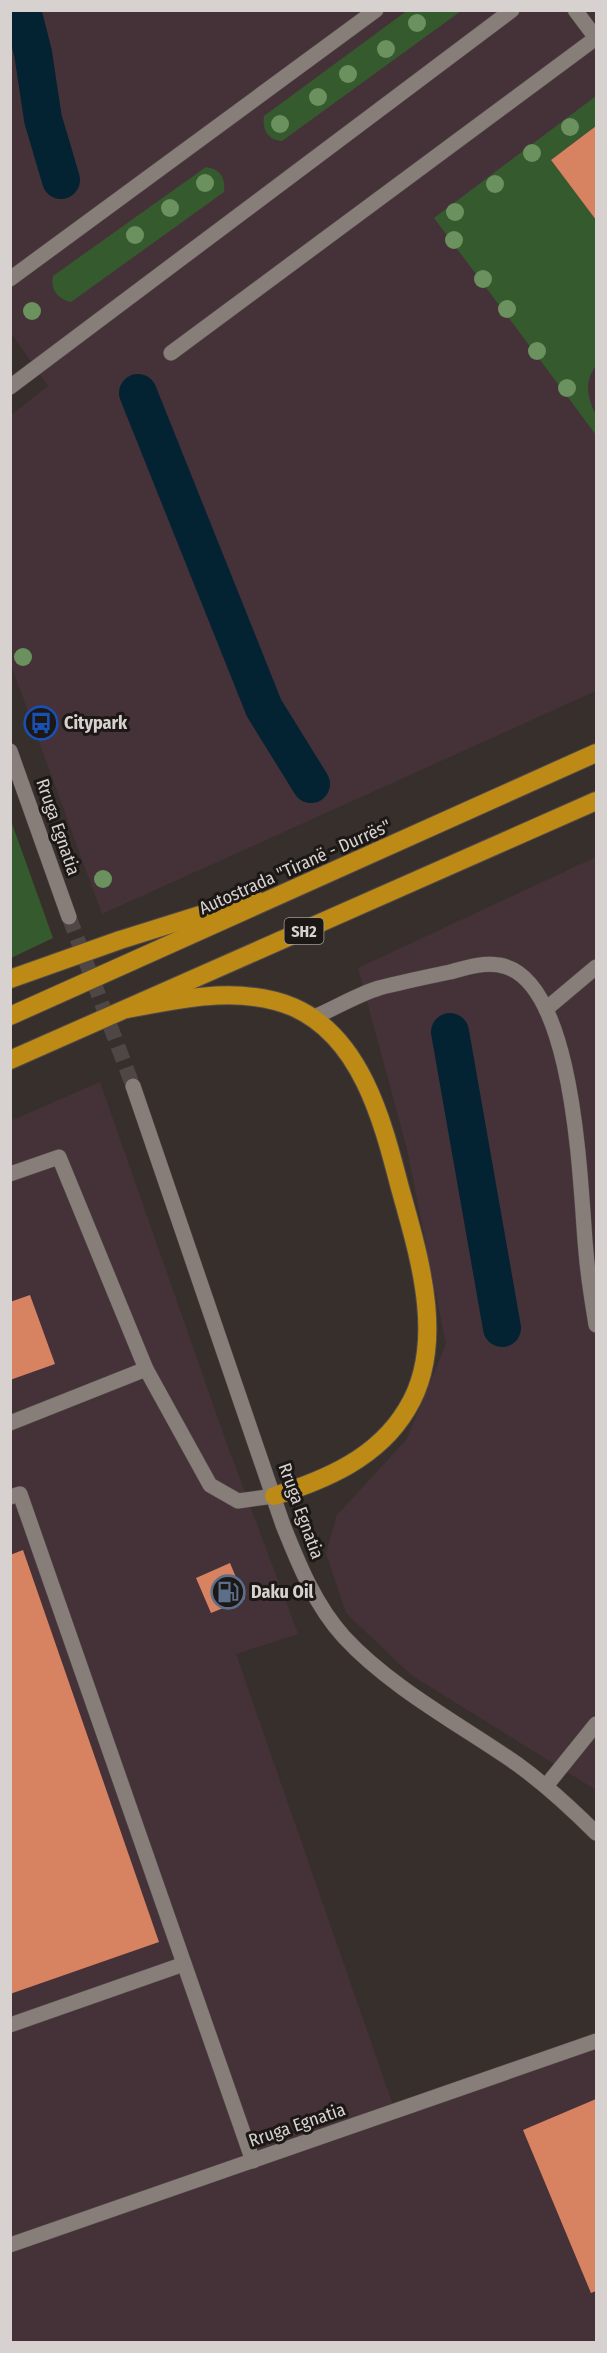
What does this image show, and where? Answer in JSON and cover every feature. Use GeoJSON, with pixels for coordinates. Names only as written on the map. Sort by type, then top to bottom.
{"type":"FeatureCollection","features":[{"type":"Feature","properties":{"kind":"highway","name":"Autostrada \"Tiranë - Durrës\""},"geometry":{"type":"LineString","coordinates":[[10,1016],[597,753]]}},
{"type":"Feature","properties":{"kind":"highway","name":"SH2"},"geometry":{"type":"LineString","coordinates":[[10,1060],[597,801]]}},
{"type":"Feature","properties":{"kind":"highway"},"geometry":{"type":"LineString","coordinates":[[10,979],[120,940],[322,878]]}},
{"type":"Feature","properties":{"kind":"highway"},"geometry":{"type":"LineString","coordinates":[[127,1009],[194,996],[248,997],[292,1007],[321,1024],[346,1052],[366,1085],[382,1123],[412,1231],[427,1315],[422,1378],[407,1410],[376,1447],[348,1466],[313,1484],[274,1496]]}},
{"type":"Feature","properties":{"kind":"highway"},"geometry":{"type":"LineString","coordinates":[[10,1072],[59,1037]]}},
{"type":"Feature","properties":{"kind":"main road"},"geometry":{"type":"LineString","coordinates":[[10,279],[376,10]]}},
{"type":"Feature","properties":{"kind":"main road"},"geometry":{"type":"LineString","coordinates":[[10,387],[512,10]]}},
{"type":"Feature","properties":{"kind":"main road"},"geometry":{"type":"LineString","coordinates":[[171,353],[596,38],[575,10]]}},
{"type":"Feature","properties":{"kind":"main road","name":"Rruga Egnatia"},"geometry":{"type":"LineString","coordinates":[[10,751],[69,917]]}},
{"type":"Feature","properties":{"kind":"main road"},"geometry":{"type":"LineString","coordinates":[[312,1018],[376,989],[477,966],[500,965],[523,975],[546,1009],[565,1065],[574,1120],[586,1252],[597,1325]]}},
{"type":"Feature","properties":{"kind":"main road"},"geometry":{"type":"LineString","coordinates":[[546,1009],[597,967]]}},
{"type":"Feature","properties":{"kind":"main road","name":"Rruga Egnatia"},"geometry":{"type":"LineString","coordinates":[[133,1086],[274,1496],[304,1576],[324,1610],[344,1637],[375,1665],[546,1786],[597,1833]]}},
{"type":"Feature","properties":{"kind":"main road"},"geometry":{"type":"LineString","coordinates":[[10,1174],[58,1156],[146,1369],[210,1485],[238,1501],[274,1496]]}},
{"type":"Feature","properties":{"kind":"main road"},"geometry":{"type":"LineString","coordinates":[[10,1423],[146,1369]]}},
{"type":"Feature","properties":{"kind":"main road"},"geometry":{"type":"LineString","coordinates":[[10,1497],[20,1494],[253,2161]]}},
{"type":"Feature","properties":{"kind":"main road"},"geometry":{"type":"LineString","coordinates":[[546,1786],[597,1724]]}},
{"type":"Feature","properties":{"kind":"main road"},"geometry":{"type":"LineString","coordinates":[[10,2025],[184,1964]]}},
{"type":"Feature","properties":{"kind":"main road","name":"Rruga Egnatia"},"geometry":{"type":"LineString","coordinates":[[10,2245],[597,2041]]}},
{"type":"Feature","properties":{"kind":"shaded area","name":"Citypark"},"geometry":{"type":"Polygon","coordinates":[[[11,11],[596,11],[596,691],[102,914],[11,665],[11,415],[48,386],[11,333],[11,11]]]}},
{"type":"Feature","properties":{"kind":"shaded area"},"geometry":{"type":"Polygon","coordinates":[[[596,857],[596,1790],[411,1675],[346,1613],[326,1553],[337,1515],[406,1440],[446,1344],[407,1149],[358,968],[596,857]]]}},
{"type":"Feature","properties":{"kind":"shaded area"},"geometry":{"type":"Polygon","coordinates":[[[100,1082],[228,1447],[298,1634],[236,1654],[395,2111],[596,2041],[596,2342],[11,2342],[10,1121],[100,1082]]]}},
{"type":"Feature","properties":{"kind":"green space"},"geometry":{"type":"Polygon","coordinates":[[[408,10],[461,11],[282,141],[273,139],[267,133],[264,116],[408,10]]]}},
{"type":"Feature","properties":{"kind":"green space"},"geometry":{"type":"Polygon","coordinates":[[[596,96],[596,126],[551,160],[596,220],[596,365],[588,384],[588,390],[597,417],[596,435],[434,218],[596,96]]]}},
{"type":"Feature","properties":{"kind":"green space"},"geometry":{"type":"Polygon","coordinates":[[[206,167],[221,175],[224,192],[71,302],[62,299],[56,293],[52,281],[53,276],[206,167]]]}},
{"type":"Feature","properties":{"kind":"green space"},"geometry":{"type":"Polygon","coordinates":[[[10,818],[53,938],[11,958],[10,958],[10,818]]]}},
{"type":"Feature","properties":{"kind":"building"},"geometry":{"type":"Polygon","coordinates":[[[596,126],[596,220],[551,160],[596,126]]]}},
{"type":"Feature","properties":{"kind":"building"},"geometry":{"type":"Polygon","coordinates":[[[30,1295],[55,1364],[10,1380],[10,1302],[30,1295]]]}},
{"type":"Feature","properties":{"kind":"building"},"geometry":{"type":"Polygon","coordinates":[[[23,1550],[159,1942],[10,1994],[10,1555],[23,1550]]]}},
{"type":"Feature","properties":{"kind":"building"},"geometry":{"type":"Polygon","coordinates":[[[230,1563],[245,1599],[211,1613],[196,1578],[230,1563]]]}},
{"type":"Feature","properties":{"kind":"building"},"geometry":{"type":"Polygon","coordinates":[[[596,2099],[596,2291],[591,2293],[523,2130],[596,2099]]]}},
{"type":"Feature","properties":{"kind":"waterway"},"geometry":{"type":"LineString","coordinates":[[22,10],[33,53],[43,119],[61,180]]}},
{"type":"Feature","properties":{"kind":"waterway"},"geometry":{"type":"LineString","coordinates":[[138,393],[264,708],[311,784]]}},
{"type":"Feature","properties":{"kind":"waterway"},"geometry":{"type":"LineString","coordinates":[[450,1032],[502,1328]]}},
{"type":"Feature","properties":{"kind":"tunnel"},"geometry":{"type":"LineString","coordinates":[[69,917],[133,1086]]}},
{"type":"Feature","properties":{"kind":"place","name":"Citypark"},"geometry":{"type":"Point","coordinates":[41,723]}},
{"type":"Feature","properties":{"kind":"place","name":"Daku Oil"},"geometry":{"type":"Point","coordinates":[228,1592]}}]}
